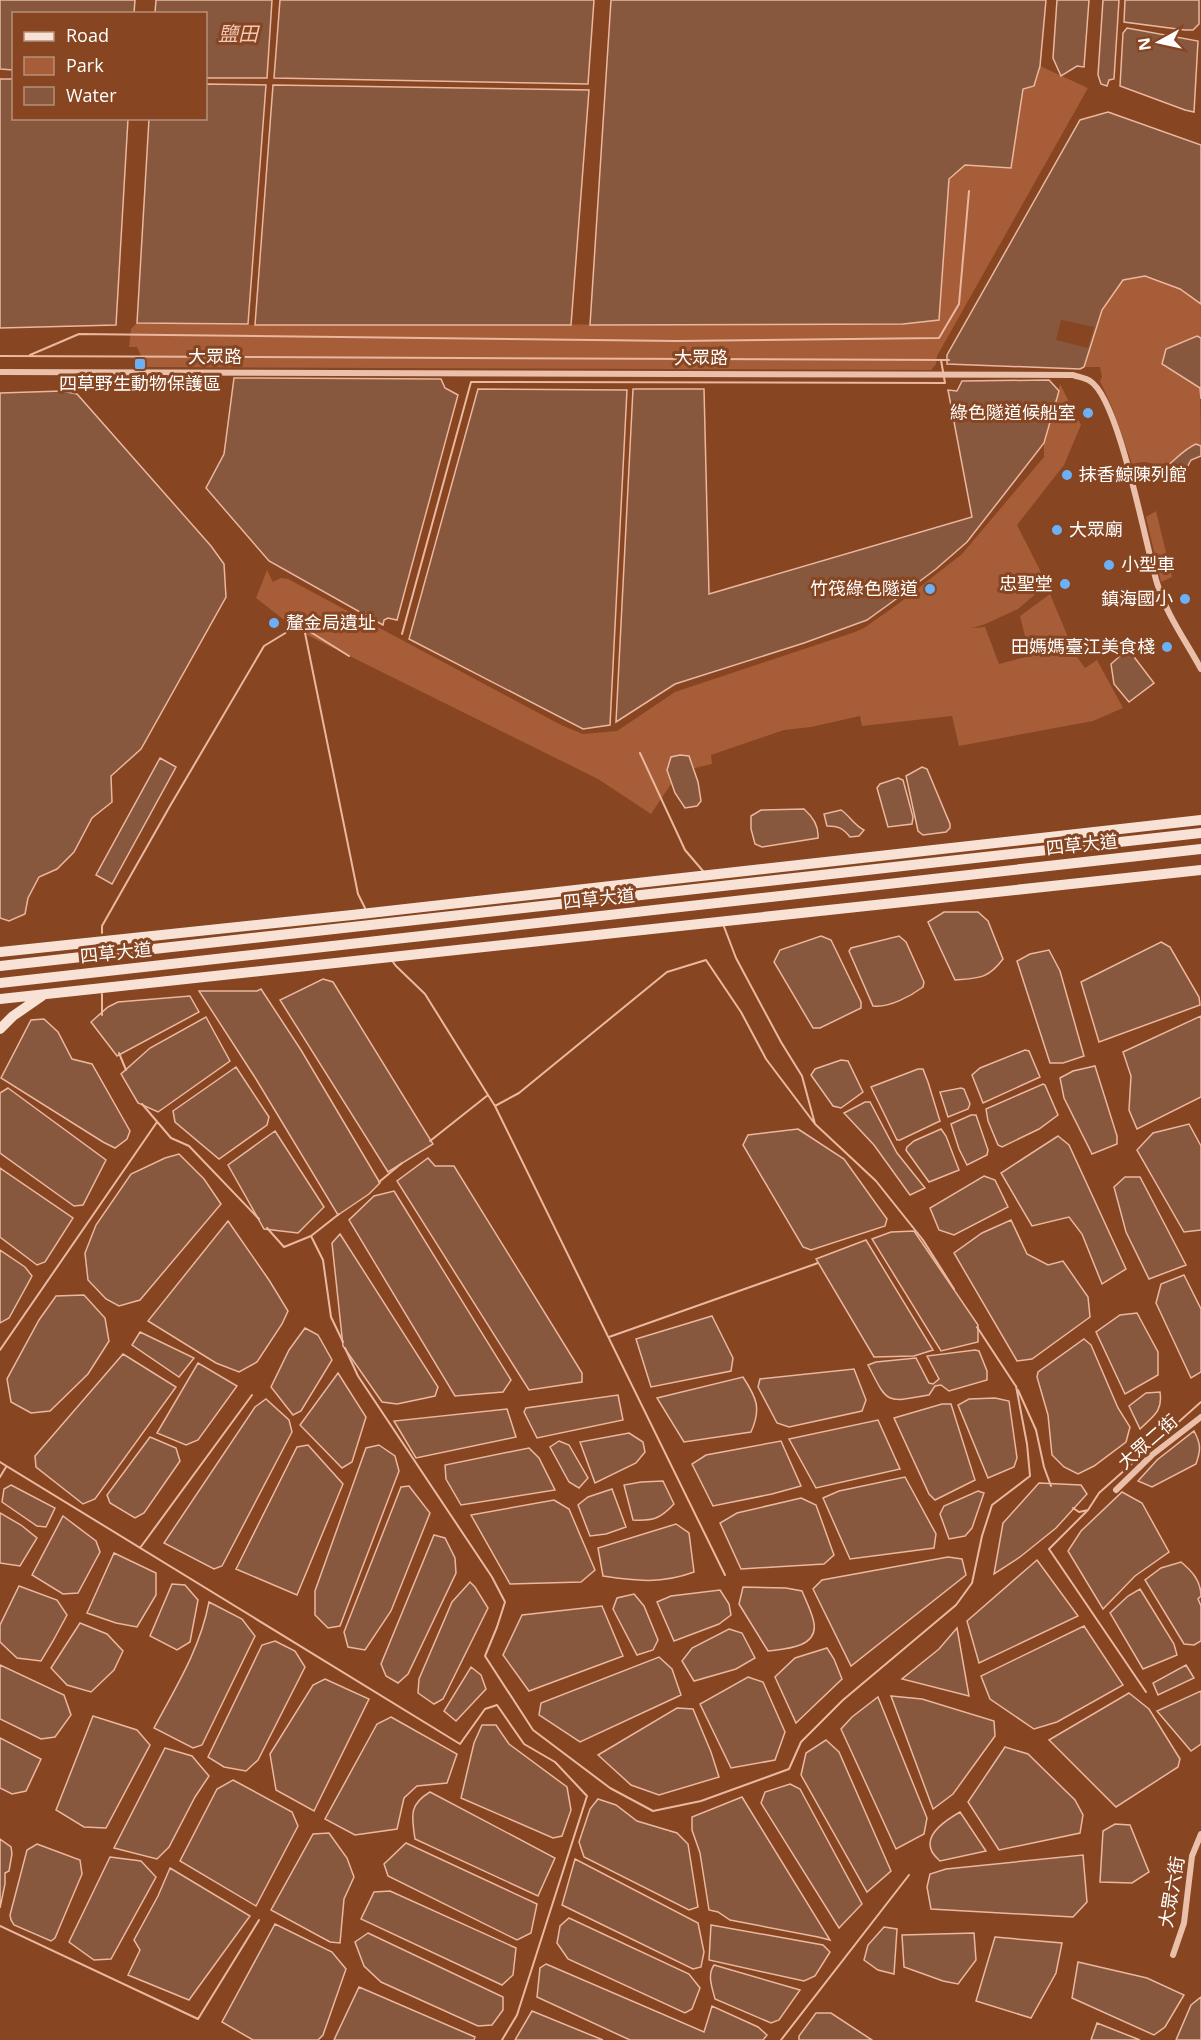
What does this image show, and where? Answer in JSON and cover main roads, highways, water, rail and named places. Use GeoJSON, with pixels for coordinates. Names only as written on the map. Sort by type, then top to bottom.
{"type":"FeatureCollection","features":[{"type":"Feature","properties":{"kind":"water"},"geometry":{"type":"Polygon","coordinates":[[[0,0],[135,0],[134,12],[12,12],[12,70],[0,69],[0,0]]]}},
{"type":"Feature","properties":{"kind":"water","name":"鹽田"},"geometry":{"type":"Polygon","coordinates":[[[156,0],[272,0],[267,78],[207,78],[207,12],[155,12],[156,0]]]}},
{"type":"Feature","properties":{"kind":"water"},"geometry":{"type":"Polygon","coordinates":[[[280,0],[594,0],[588,84],[274,78],[280,0]]]}},
{"type":"Feature","properties":{"kind":"water"},"geometry":{"type":"Polygon","coordinates":[[[611,0],[1046,0],[1040,66],[1034,86],[1023,89],[1011,168],[965,165],[949,179],[939,320],[903,324],[590,325],[611,0]]]}},
{"type":"Feature","properties":{"kind":"water"},"geometry":{"type":"Polygon","coordinates":[[[1057,0],[1089,0],[1084,67],[1077,66],[1061,76],[1053,58],[1057,0]]]}},
{"type":"Feature","properties":{"kind":"water"},"geometry":{"type":"Polygon","coordinates":[[[1103,0],[1119,0],[1114,79],[1109,80],[1107,86],[1101,84],[1098,75],[1103,0]]]}},
{"type":"Feature","properties":{"kind":"water"},"geometry":{"type":"Polygon","coordinates":[[[1125,0],[1199,0],[1199,24],[1193,30],[1185,30],[1124,22],[1125,0]]]}},
{"type":"Feature","properties":{"kind":"water"},"geometry":{"type":"Polygon","coordinates":[[[1127,28],[1198,41],[1194,112],[1120,86],[1123,33],[1127,28]]]}},
{"type":"Feature","properties":{"kind":"water"},"geometry":{"type":"Polygon","coordinates":[[[0,79],[12,79],[12,120],[128,120],[116,325],[0,328],[0,79]]]}},
{"type":"Feature","properties":{"kind":"water"},"geometry":{"type":"Polygon","coordinates":[[[207,84],[266,85],[248,324],[137,323],[149,120],[207,120],[207,84]]]}},
{"type":"Feature","properties":{"kind":"water"},"geometry":{"type":"Polygon","coordinates":[[[273,85],[589,90],[571,325],[255,325],[273,85]]]}},
{"type":"Feature","properties":{"kind":"water"},"geometry":{"type":"Polygon","coordinates":[[[1108,112],[1201,145],[1201,304],[1180,289],[1145,276],[1123,280],[1102,310],[1084,367],[1080,369],[947,364],[947,355],[1080,120],[1108,112]]]}},
{"type":"Feature","properties":{"kind":"water"},"geometry":{"type":"Polygon","coordinates":[[[1197,336],[1201,338],[1201,399],[1200,388],[1162,364],[1166,349],[1197,336]]]}},
{"type":"Feature","properties":{"kind":"water"},"geometry":{"type":"Polygon","coordinates":[[[234,378],[441,379],[445,388],[458,395],[397,620],[388,618],[384,620],[383,625],[269,561],[206,488],[224,454],[234,378]]]}},
{"type":"Feature","properties":{"kind":"water"},"geometry":{"type":"Polygon","coordinates":[[[1049,380],[1059,391],[1044,443],[967,542],[936,569],[867,620],[804,643],[675,684],[616,722],[633,389],[704,389],[709,594],[972,517],[948,390],[957,391],[962,381],[1049,380]]]}},
{"type":"Feature","properties":{"kind":"water"},"geometry":{"type":"Polygon","coordinates":[[[478,389],[627,390],[610,725],[583,729],[409,639],[478,389]]]}},
{"type":"Feature","properties":{"kind":"water"},"geometry":{"type":"Polygon","coordinates":[[[62,391],[77,394],[211,546],[224,564],[226,597],[141,749],[111,776],[112,802],[92,818],[74,852],[57,869],[39,877],[28,898],[25,914],[9,921],[0,918],[0,393],[62,391]]]}},
{"type":"Feature","properties":{"kind":"water"},"geometry":{"type":"Polygon","coordinates":[[[1196,444],[1201,446],[1201,456],[1191,460],[1179,478],[1165,482],[1161,471],[1196,444]]]}},
{"type":"Feature","properties":{"kind":"water"},"geometry":{"type":"Polygon","coordinates":[[[1128,649],[1154,683],[1129,702],[1114,684],[1111,664],[1128,649]]]}},
{"type":"Feature","properties":{"kind":"water"},"geometry":{"type":"Polygon","coordinates":[[[689,756],[698,782],[701,801],[697,806],[685,808],[675,793],[667,770],[671,757],[689,756]]]}},
{"type":"Feature","properties":{"kind":"water"},"geometry":{"type":"Polygon","coordinates":[[[160,758],[176,767],[112,884],[96,875],[160,758]]]}},
{"type":"Feature","properties":{"kind":"water"},"geometry":{"type":"Polygon","coordinates":[[[922,767],[927,769],[950,824],[946,832],[923,835],[918,831],[906,776],[922,767]]]}},
{"type":"Feature","properties":{"kind":"water"},"geometry":{"type":"Polygon","coordinates":[[[898,778],[903,780],[913,817],[912,824],[888,827],[877,788],[880,784],[898,778]]]}},
{"type":"Feature","properties":{"kind":"water"},"geometry":{"type":"Polygon","coordinates":[[[804,809],[814,822],[818,838],[762,847],[755,844],[751,829],[751,816],[761,810],[804,809]]]}},
{"type":"Feature","properties":{"kind":"water"},"geometry":{"type":"Polygon","coordinates":[[[841,810],[864,830],[859,836],[850,837],[840,828],[827,826],[824,814],[841,810]]]}},
{"type":"Feature","properties":{"kind":"water"},"geometry":{"type":"Polygon","coordinates":[[[944,912],[978,912],[988,921],[1003,959],[998,966],[988,974],[977,978],[955,980],[928,922],[944,912]]]}},
{"type":"Feature","properties":{"kind":"water"},"geometry":{"type":"Polygon","coordinates":[[[821,936],[831,940],[861,1002],[861,1008],[820,1028],[813,1028],[774,962],[780,950],[821,936]]]}},
{"type":"Feature","properties":{"kind":"water"},"geometry":{"type":"Polygon","coordinates":[[[899,936],[906,942],[924,982],[923,987],[893,1003],[873,1006],[849,951],[851,948],[899,936]]]}},
{"type":"Feature","properties":{"kind":"water"},"geometry":{"type":"Polygon","coordinates":[[[1161,942],[1170,947],[1199,997],[1200,1005],[1099,1042],[1081,982],[1161,942]]]}},
{"type":"Feature","properties":{"kind":"water"},"geometry":{"type":"Polygon","coordinates":[[[1049,950],[1060,971],[1084,1056],[1063,1063],[1050,1063],[1017,961],[1030,954],[1049,950]]]}},
{"type":"Feature","properties":{"kind":"water"},"geometry":{"type":"Polygon","coordinates":[[[323,979],[333,982],[433,1144],[388,1172],[280,1000],[323,979]]]}},
{"type":"Feature","properties":{"kind":"water"},"geometry":{"type":"Polygon","coordinates":[[[261,989],[301,1050],[380,1183],[369,1194],[338,1215],[256,1079],[199,991],[257,991],[261,989]]]}},
{"type":"Feature","properties":{"kind":"water"},"geometry":{"type":"Polygon","coordinates":[[[190,996],[199,1012],[117,1056],[91,1022],[108,1007],[118,1002],[190,996]]]}},
{"type":"Feature","properties":{"kind":"water"},"geometry":{"type":"Polygon","coordinates":[[[1201,1016],[1201,1097],[1137,1129],[1129,1110],[1131,1076],[1123,1052],[1201,1016]]]}},
{"type":"Feature","properties":{"kind":"water"},"geometry":{"type":"Polygon","coordinates":[[[206,1017],[230,1061],[158,1112],[138,1103],[121,1074],[150,1048],[206,1017]]]}},
{"type":"Feature","properties":{"kind":"water"},"geometry":{"type":"Polygon","coordinates":[[[44,1019],[58,1032],[72,1059],[92,1064],[130,1131],[127,1139],[115,1148],[1,1078],[31,1020],[44,1019]]]}},
{"type":"Feature","properties":{"kind":"water"},"geometry":{"type":"Polygon","coordinates":[[[1025,1050],[1029,1051],[1040,1077],[983,1103],[972,1075],[980,1068],[1025,1050]]]}},
{"type":"Feature","properties":{"kind":"water"},"geometry":{"type":"Polygon","coordinates":[[[841,1060],[848,1061],[863,1092],[841,1108],[833,1106],[811,1075],[815,1069],[841,1060]]]}},
{"type":"Feature","properties":{"kind":"water"},"geometry":{"type":"Polygon","coordinates":[[[1095,1066],[1117,1136],[1117,1144],[1092,1154],[1064,1098],[1060,1078],[1073,1071],[1095,1066]]]}},
{"type":"Feature","properties":{"kind":"water"},"geometry":{"type":"Polygon","coordinates":[[[236,1067],[269,1117],[267,1125],[219,1159],[175,1122],[173,1111],[236,1067]]]}},
{"type":"Feature","properties":{"kind":"water"},"geometry":{"type":"Polygon","coordinates":[[[923,1069],[940,1121],[897,1140],[871,1087],[923,1069]]]}},
{"type":"Feature","properties":{"kind":"water"},"geometry":{"type":"Polygon","coordinates":[[[1043,1084],[1058,1115],[1039,1129],[1002,1147],[998,1145],[988,1121],[986,1109],[1043,1084]]]}},
{"type":"Feature","properties":{"kind":"water"},"geometry":{"type":"Polygon","coordinates":[[[8,1088],[106,1160],[83,1205],[74,1206],[0,1153],[0,1093],[8,1088]]]}},
{"type":"Feature","properties":{"kind":"water"},"geometry":{"type":"Polygon","coordinates":[[[964,1089],[970,1104],[968,1109],[948,1117],[940,1092],[964,1089]]]}},
{"type":"Feature","properties":{"kind":"water"},"geometry":{"type":"Polygon","coordinates":[[[865,1102],[870,1102],[897,1153],[925,1188],[910,1195],[874,1145],[844,1113],[865,1102]]]}},
{"type":"Feature","properties":{"kind":"water"},"geometry":{"type":"Polygon","coordinates":[[[976,1115],[988,1150],[987,1155],[967,1165],[951,1124],[976,1115]]]}},
{"type":"Feature","properties":{"kind":"water"},"geometry":{"type":"Polygon","coordinates":[[[1189,1124],[1201,1146],[1201,1230],[1184,1232],[1137,1150],[1153,1133],[1189,1124]]]}},
{"type":"Feature","properties":{"kind":"water"},"geometry":{"type":"Polygon","coordinates":[[[798,1129],[844,1159],[887,1219],[885,1226],[811,1250],[803,1247],[743,1145],[748,1135],[798,1129]]]}},
{"type":"Feature","properties":{"kind":"water"},"geometry":{"type":"Polygon","coordinates":[[[941,1129],[959,1170],[929,1182],[906,1150],[914,1141],[941,1129]]]}},
{"type":"Feature","properties":{"kind":"water"},"geometry":{"type":"Polygon","coordinates":[[[275,1131],[324,1207],[298,1233],[264,1229],[228,1165],[275,1131]]]}},
{"type":"Feature","properties":{"kind":"water"},"geometry":{"type":"Polygon","coordinates":[[[1058,1136],[1069,1145],[1126,1269],[1102,1284],[1082,1234],[1069,1217],[1032,1226],[1001,1173],[1058,1136]]]}},
{"type":"Feature","properties":{"kind":"water"},"geometry":{"type":"Polygon","coordinates":[[[179,1154],[204,1179],[221,1204],[140,1300],[119,1306],[106,1299],[88,1280],[85,1253],[96,1225],[131,1174],[179,1154]]]}},
{"type":"Feature","properties":{"kind":"water"},"geometry":{"type":"Polygon","coordinates":[[[428,1158],[435,1166],[454,1166],[582,1373],[582,1382],[529,1390],[397,1181],[428,1158]]]}},
{"type":"Feature","properties":{"kind":"water"},"geometry":{"type":"Polygon","coordinates":[[[0,1168],[73,1218],[45,1262],[37,1265],[0,1237],[0,1168]]]}},
{"type":"Feature","properties":{"kind":"water"},"geometry":{"type":"Polygon","coordinates":[[[984,1176],[995,1180],[1008,1207],[954,1235],[939,1230],[930,1208],[984,1176]]]}},
{"type":"Feature","properties":{"kind":"water"},"geometry":{"type":"Polygon","coordinates":[[[1125,1177],[1140,1177],[1186,1265],[1149,1279],[1126,1232],[1114,1187],[1125,1177]]]}},
{"type":"Feature","properties":{"kind":"water"},"geometry":{"type":"Polygon","coordinates":[[[394,1191],[511,1380],[503,1392],[455,1396],[349,1220],[374,1196],[394,1191]]]}},
{"type":"Feature","properties":{"kind":"water"},"geometry":{"type":"Polygon","coordinates":[[[1011,1220],[1027,1254],[1048,1265],[1063,1261],[1088,1297],[1090,1317],[1032,1359],[1017,1361],[954,1253],[982,1233],[1011,1220]]]}},
{"type":"Feature","properties":{"kind":"water"},"geometry":{"type":"Polygon","coordinates":[[[228,1221],[288,1311],[257,1362],[239,1372],[216,1363],[148,1321],[228,1221]]]}},
{"type":"Feature","properties":{"kind":"water"},"geometry":{"type":"Polygon","coordinates":[[[914,1231],[978,1325],[978,1342],[941,1351],[872,1239],[891,1232],[914,1231]]]}},
{"type":"Feature","properties":{"kind":"water"},"geometry":{"type":"Polygon","coordinates":[[[340,1234],[438,1387],[435,1396],[397,1404],[382,1402],[343,1346],[332,1243],[340,1234]]]}},
{"type":"Feature","properties":{"kind":"water"},"geometry":{"type":"Polygon","coordinates":[[[866,1240],[933,1350],[914,1356],[874,1357],[816,1259],[866,1240]]]}},
{"type":"Feature","properties":{"kind":"water"},"geometry":{"type":"Polygon","coordinates":[[[0,1250],[25,1267],[32,1276],[9,1318],[0,1323],[0,1250]]]}},
{"type":"Feature","properties":{"kind":"water"},"geometry":{"type":"Polygon","coordinates":[[[1184,1275],[1201,1309],[1201,1372],[1191,1378],[1156,1303],[1161,1284],[1184,1275]]]}},
{"type":"Feature","properties":{"kind":"water"},"geometry":{"type":"Polygon","coordinates":[[[84,1295],[105,1318],[109,1341],[88,1374],[50,1411],[31,1413],[11,1402],[7,1379],[39,1320],[56,1296],[84,1295]]]}},
{"type":"Feature","properties":{"kind":"water"},"geometry":{"type":"Polygon","coordinates":[[[1137,1313],[1158,1352],[1158,1375],[1125,1394],[1096,1332],[1120,1315],[1137,1313]]]}},
{"type":"Feature","properties":{"kind":"water"},"geometry":{"type":"Polygon","coordinates":[[[712,1316],[733,1358],[731,1371],[651,1387],[636,1339],[712,1316]]]}},
{"type":"Feature","properties":{"kind":"water"},"geometry":{"type":"Polygon","coordinates":[[[305,1328],[318,1335],[332,1360],[301,1411],[293,1415],[271,1387],[289,1350],[305,1328]]]}},
{"type":"Feature","properties":{"kind":"water"},"geometry":{"type":"Polygon","coordinates":[[[140,1332],[194,1358],[179,1377],[132,1345],[140,1332]]]}},
{"type":"Feature","properties":{"kind":"water"},"geometry":{"type":"Polygon","coordinates":[[[1084,1339],[1091,1345],[1118,1408],[1130,1427],[1126,1442],[1094,1466],[1078,1474],[1064,1467],[1052,1455],[1048,1415],[1037,1377],[1038,1372],[1084,1339]]]}},
{"type":"Feature","properties":{"kind":"water"},"geometry":{"type":"Polygon","coordinates":[[[979,1351],[987,1371],[987,1380],[949,1391],[941,1385],[935,1386],[929,1395],[904,1399],[890,1398],[884,1394],[868,1365],[876,1362],[916,1358],[929,1383],[933,1384],[939,1379],[927,1356],[979,1351]]]}},
{"type":"Feature","properties":{"kind":"water"},"geometry":{"type":"Polygon","coordinates":[[[123,1354],[176,1387],[95,1499],[83,1504],[36,1467],[35,1456],[123,1354]]]}},
{"type":"Feature","properties":{"kind":"water"},"geometry":{"type":"Polygon","coordinates":[[[198,1363],[237,1386],[198,1440],[186,1445],[157,1433],[198,1363]]]}},
{"type":"Feature","properties":{"kind":"water"},"geometry":{"type":"Polygon","coordinates":[[[854,1369],[866,1400],[862,1411],[789,1427],[777,1423],[758,1387],[760,1379],[854,1369]]]}},
{"type":"Feature","properties":{"kind":"water"},"geometry":{"type":"Polygon","coordinates":[[[338,1373],[366,1417],[352,1462],[342,1468],[300,1425],[338,1373]]]}},
{"type":"Feature","properties":{"kind":"water"},"geometry":{"type":"Polygon","coordinates":[[[743,1377],[754,1397],[757,1409],[751,1432],[684,1442],[657,1398],[743,1377]]]}},
{"type":"Feature","properties":{"kind":"water"},"geometry":{"type":"Polygon","coordinates":[[[1160,1392],[1161,1399],[1158,1409],[1140,1429],[1129,1406],[1146,1393],[1160,1392]]]}},
{"type":"Feature","properties":{"kind":"water"},"geometry":{"type":"Polygon","coordinates":[[[618,1395],[623,1420],[537,1438],[524,1412],[526,1408],[618,1395]]]}},
{"type":"Feature","properties":{"kind":"water"},"geometry":{"type":"Polygon","coordinates":[[[995,1398],[1009,1401],[1017,1458],[1014,1467],[988,1478],[958,1405],[969,1399],[995,1398]]]}},
{"type":"Feature","properties":{"kind":"water"},"geometry":{"type":"Polygon","coordinates":[[[266,1399],[289,1420],[292,1432],[222,1566],[214,1569],[164,1543],[255,1407],[266,1399]]]}},
{"type":"Feature","properties":{"kind":"water"},"geometry":{"type":"Polygon","coordinates":[[[942,1404],[951,1404],[975,1480],[935,1500],[929,1494],[894,1418],[942,1404]]]}},
{"type":"Feature","properties":{"kind":"water"},"geometry":{"type":"Polygon","coordinates":[[[507,1409],[516,1437],[416,1458],[394,1421],[507,1409]]]}},
{"type":"Feature","properties":{"kind":"water"},"geometry":{"type":"Polygon","coordinates":[[[878,1420],[900,1469],[816,1488],[789,1439],[878,1420]]]}},
{"type":"Feature","properties":{"kind":"water"},"geometry":{"type":"Polygon","coordinates":[[[1194,1431],[1200,1447],[1196,1464],[1152,1487],[1138,1481],[1157,1460],[1194,1431]]]}},
{"type":"Feature","properties":{"kind":"water"},"geometry":{"type":"Polygon","coordinates":[[[629,1433],[643,1442],[645,1452],[636,1463],[595,1483],[580,1442],[629,1433]]]}},
{"type":"Feature","properties":{"kind":"water"},"geometry":{"type":"Polygon","coordinates":[[[150,1437],[176,1448],[180,1461],[144,1513],[135,1518],[110,1503],[107,1495],[150,1437]]]}},
{"type":"Feature","properties":{"kind":"water"},"geometry":{"type":"Polygon","coordinates":[[[559,1441],[569,1445],[588,1478],[579,1488],[569,1482],[550,1447],[559,1441]]]}},
{"type":"Feature","properties":{"kind":"water"},"geometry":{"type":"Polygon","coordinates":[[[781,1441],[801,1486],[713,1506],[692,1464],[706,1455],[781,1441]]]}},
{"type":"Feature","properties":{"kind":"water"},"geometry":{"type":"Polygon","coordinates":[[[308,1445],[343,1484],[297,1595],[236,1569],[297,1447],[308,1445]]]}},
{"type":"Feature","properties":{"kind":"water"},"geometry":{"type":"Polygon","coordinates":[[[379,1445],[395,1456],[399,1471],[340,1626],[328,1628],[315,1615],[315,1591],[366,1448],[379,1445]]]}},
{"type":"Feature","properties":{"kind":"water"},"geometry":{"type":"Polygon","coordinates":[[[529,1448],[539,1458],[555,1490],[461,1505],[446,1479],[445,1465],[529,1448]]]}},
{"type":"Feature","properties":{"kind":"water"},"geometry":{"type":"Polygon","coordinates":[[[905,1477],[936,1534],[934,1548],[850,1559],[823,1498],[839,1491],[905,1477]]]}},
{"type":"Feature","properties":{"kind":"water"},"geometry":{"type":"Polygon","coordinates":[[[663,1481],[674,1504],[656,1518],[633,1520],[624,1485],[663,1481]]]}},
{"type":"Feature","properties":{"kind":"water"},"geometry":{"type":"Polygon","coordinates":[[[1039,1483],[1081,1485],[1087,1494],[1056,1528],[1020,1557],[994,1574],[1003,1523],[1039,1483]]]}},
{"type":"Feature","properties":{"kind":"water"},"geometry":{"type":"Polygon","coordinates":[[[11,1485],[55,1508],[46,1527],[37,1526],[2,1502],[4,1489],[11,1485]]]}},
{"type":"Feature","properties":{"kind":"water"},"geometry":{"type":"Polygon","coordinates":[[[409,1486],[430,1513],[391,1611],[365,1650],[348,1647],[344,1632],[401,1487],[409,1486]]]}},
{"type":"Feature","properties":{"kind":"water"},"geometry":{"type":"Polygon","coordinates":[[[612,1489],[626,1527],[606,1534],[590,1536],[578,1505],[588,1497],[612,1489]]]}},
{"type":"Feature","properties":{"kind":"water"},"geometry":{"type":"Polygon","coordinates":[[[978,1491],[984,1493],[972,1528],[965,1536],[949,1539],[940,1514],[944,1506],[978,1491]]]}},
{"type":"Feature","properties":{"kind":"water"},"geometry":{"type":"Polygon","coordinates":[[[1122,1492],[1142,1503],[1169,1552],[1135,1576],[1103,1609],[1068,1551],[1081,1531],[1122,1492]]]}},
{"type":"Feature","properties":{"kind":"water"},"geometry":{"type":"Polygon","coordinates":[[[801,1498],[816,1505],[834,1555],[824,1564],[741,1569],[720,1523],[737,1513],[801,1498]]]}},
{"type":"Feature","properties":{"kind":"water"},"geometry":{"type":"Polygon","coordinates":[[[554,1500],[569,1509],[595,1570],[581,1582],[510,1584],[471,1515],[554,1500]]]}},
{"type":"Feature","properties":{"kind":"water"},"geometry":{"type":"Polygon","coordinates":[[[0,1513],[21,1525],[37,1538],[20,1566],[0,1563],[0,1513]]]}},
{"type":"Feature","properties":{"kind":"water"},"geometry":{"type":"Polygon","coordinates":[[[63,1516],[96,1541],[100,1552],[78,1593],[63,1594],[32,1575],[63,1516]]]}},
{"type":"Feature","properties":{"kind":"water"},"geometry":{"type":"Polygon","coordinates":[[[676,1524],[689,1533],[694,1572],[660,1580],[603,1576],[598,1548],[676,1524]]]}},
{"type":"Feature","properties":{"kind":"water"},"geometry":{"type":"Polygon","coordinates":[[[434,1535],[445,1538],[455,1558],[456,1573],[408,1674],[398,1683],[386,1676],[381,1664],[434,1535]]]}},
{"type":"Feature","properties":{"kind":"water"},"geometry":{"type":"Polygon","coordinates":[[[114,1553],[156,1573],[156,1595],[137,1627],[116,1623],[87,1613],[114,1553]]]}},
{"type":"Feature","properties":{"kind":"water"},"geometry":{"type":"Polygon","coordinates":[[[948,1557],[962,1559],[966,1575],[851,1666],[813,1589],[822,1580],[948,1557]]]}},
{"type":"Feature","properties":{"kind":"water"},"geometry":{"type":"Polygon","coordinates":[[[1037,1560],[1078,1616],[979,1663],[967,1621],[1037,1560]]]}},
{"type":"Feature","properties":{"kind":"water"},"geometry":{"type":"Polygon","coordinates":[[[1181,1562],[1195,1577],[1201,1591],[1198,1599],[1201,1606],[1201,1641],[1194,1645],[1184,1644],[1145,1580],[1161,1568],[1181,1562]]]}},
{"type":"Feature","properties":{"kind":"water"},"geometry":{"type":"Polygon","coordinates":[[[470,1582],[488,1608],[443,1699],[434,1704],[418,1693],[419,1679],[452,1602],[470,1582]]]}},
{"type":"Feature","properties":{"kind":"water"},"geometry":{"type":"Polygon","coordinates":[[[172,1584],[185,1585],[198,1600],[190,1642],[177,1650],[150,1636],[172,1584]]]}},
{"type":"Feature","properties":{"kind":"water"},"geometry":{"type":"Polygon","coordinates":[[[19,1586],[57,1600],[67,1615],[41,1661],[17,1658],[0,1642],[0,1625],[19,1586]]]}},
{"type":"Feature","properties":{"kind":"water"},"geometry":{"type":"Polygon","coordinates":[[[743,1587],[786,1588],[802,1591],[814,1623],[811,1638],[798,1646],[768,1651],[739,1604],[743,1587]]]}},
{"type":"Feature","properties":{"kind":"water"},"geometry":{"type":"Polygon","coordinates":[[[1140,1589],[1174,1644],[1177,1655],[1143,1669],[1110,1613],[1128,1596],[1140,1589]]]}},
{"type":"Feature","properties":{"kind":"water"},"geometry":{"type":"Polygon","coordinates":[[[720,1590],[729,1604],[731,1615],[719,1624],[674,1641],[657,1602],[671,1596],[720,1590]]]}},
{"type":"Feature","properties":{"kind":"water"},"geometry":{"type":"Polygon","coordinates":[[[634,1594],[644,1606],[658,1640],[653,1650],[637,1655],[613,1609],[617,1598],[634,1594]]]}},
{"type":"Feature","properties":{"kind":"water"},"geometry":{"type":"Polygon","coordinates":[[[209,1602],[242,1619],[255,1636],[202,1745],[193,1748],[154,1728],[179,1683],[200,1636],[209,1602]]]}},
{"type":"Feature","properties":{"kind":"water"},"geometry":{"type":"Polygon","coordinates":[[[602,1606],[623,1656],[529,1691],[503,1655],[522,1615],[602,1606]]]}},
{"type":"Feature","properties":{"kind":"water"},"geometry":{"type":"Polygon","coordinates":[[[80,1623],[107,1634],[123,1651],[114,1670],[91,1692],[67,1685],[51,1668],[80,1623]]]}},
{"type":"Feature","properties":{"kind":"water"},"geometry":{"type":"Polygon","coordinates":[[[1084,1626],[1123,1685],[1057,1722],[1034,1729],[990,1699],[981,1676],[1084,1626]]]}},
{"type":"Feature","properties":{"kind":"water"},"geometry":{"type":"Polygon","coordinates":[[[957,1628],[969,1696],[902,1679],[939,1649],[957,1628]]]}},
{"type":"Feature","properties":{"kind":"water"},"geometry":{"type":"Polygon","coordinates":[[[729,1629],[742,1633],[755,1658],[736,1669],[694,1681],[682,1661],[692,1648],[729,1629]]]}},
{"type":"Feature","properties":{"kind":"water"},"geometry":{"type":"Polygon","coordinates":[[[275,1641],[295,1651],[305,1667],[258,1760],[246,1771],[224,1767],[208,1757],[262,1645],[275,1641]]]}},
{"type":"Feature","properties":{"kind":"water"},"geometry":{"type":"Polygon","coordinates":[[[827,1648],[842,1679],[796,1723],[775,1677],[795,1658],[827,1648]]]}},
{"type":"Feature","properties":{"kind":"water"},"geometry":{"type":"Polygon","coordinates":[[[659,1657],[672,1669],[681,1695],[580,1742],[539,1715],[541,1703],[659,1657]]]}},
{"type":"Feature","properties":{"kind":"water"},"geometry":{"type":"Polygon","coordinates":[[[0,1665],[64,1695],[71,1715],[55,1737],[41,1739],[0,1719],[0,1665]]]}},
{"type":"Feature","properties":{"kind":"water"},"geometry":{"type":"Polygon","coordinates":[[[1186,1665],[1194,1678],[1158,1695],[1153,1683],[1186,1665]]]}},
{"type":"Feature","properties":{"kind":"water"},"geometry":{"type":"Polygon","coordinates":[[[471,1667],[481,1675],[486,1689],[456,1721],[444,1711],[471,1667]]]}},
{"type":"Feature","properties":{"kind":"water"},"geometry":{"type":"Polygon","coordinates":[[[748,1677],[763,1682],[785,1732],[775,1760],[731,1768],[700,1704],[748,1677]]]}},
{"type":"Feature","properties":{"kind":"water"},"geometry":{"type":"Polygon","coordinates":[[[325,1679],[369,1699],[314,1811],[276,1790],[270,1754],[313,1685],[325,1679]]]}},
{"type":"Feature","properties":{"kind":"water"},"geometry":{"type":"Polygon","coordinates":[[[1201,1691],[1201,1744],[1191,1751],[1157,1711],[1201,1691]]]}},
{"type":"Feature","properties":{"kind":"water"},"geometry":{"type":"Polygon","coordinates":[[[1129,1693],[1149,1709],[1180,1759],[1178,1767],[1116,1807],[1049,1740],[1129,1693]]]}},
{"type":"Feature","properties":{"kind":"water"},"geometry":{"type":"Polygon","coordinates":[[[891,1696],[922,1699],[994,1721],[995,1736],[953,1794],[933,1809],[891,1696]]]}},
{"type":"Feature","properties":{"kind":"water"},"geometry":{"type":"Polygon","coordinates":[[[878,1697],[927,1818],[924,1834],[896,1849],[841,1729],[852,1717],[878,1697]]]}},
{"type":"Feature","properties":{"kind":"water"},"geometry":{"type":"Polygon","coordinates":[[[677,1708],[693,1709],[719,1777],[659,1795],[631,1785],[598,1755],[677,1708]]]}},
{"type":"Feature","properties":{"kind":"water"},"geometry":{"type":"Polygon","coordinates":[[[93,1716],[137,1730],[150,1745],[106,1828],[84,1827],[56,1810],[93,1716]]]}},
{"type":"Feature","properties":{"kind":"water"},"geometry":{"type":"Polygon","coordinates":[[[391,1717],[457,1754],[447,1783],[417,1786],[404,1798],[397,1829],[355,1835],[325,1819],[377,1724],[391,1717]]]}},
{"type":"Feature","properties":{"kind":"water"},"geometry":{"type":"Polygon","coordinates":[[[482,1725],[496,1725],[509,1744],[567,1787],[571,1810],[562,1836],[553,1838],[461,1798],[474,1743],[482,1725]]]}},
{"type":"Feature","properties":{"kind":"water"},"geometry":{"type":"Polygon","coordinates":[[[0,1738],[41,1759],[26,1791],[12,1794],[0,1788],[0,1738]]]}},
{"type":"Feature","properties":{"kind":"water"},"geometry":{"type":"Polygon","coordinates":[[[826,1740],[839,1752],[891,1871],[867,1892],[801,1775],[806,1753],[826,1740]]]}},
{"type":"Feature","properties":{"kind":"water"},"geometry":{"type":"Polygon","coordinates":[[[1005,1747],[1028,1754],[1075,1800],[1083,1815],[1080,1833],[999,1850],[968,1802],[1005,1747]]]}},
{"type":"Feature","properties":{"kind":"water"},"geometry":{"type":"Polygon","coordinates":[[[165,1748],[192,1756],[209,1776],[195,1797],[169,1847],[157,1859],[114,1848],[165,1748]]]}},
{"type":"Feature","properties":{"kind":"water"},"geometry":{"type":"Polygon","coordinates":[[[233,1780],[292,1812],[298,1826],[256,1906],[180,1861],[217,1789],[233,1780]]]}},
{"type":"Feature","properties":{"kind":"water"},"geometry":{"type":"Polygon","coordinates":[[[790,1784],[800,1789],[862,1904],[839,1928],[761,1803],[765,1792],[790,1784]]]}},
{"type":"Feature","properties":{"kind":"water"},"geometry":{"type":"Polygon","coordinates":[[[430,1792],[555,1858],[538,1896],[415,1839],[413,1812],[418,1802],[430,1792]]]}},
{"type":"Feature","properties":{"kind":"water"},"geometry":{"type":"Polygon","coordinates":[[[742,1797],[830,1940],[730,1920],[718,1912],[709,1910],[700,1853],[692,1830],[692,1817],[742,1797]]]}},
{"type":"Feature","properties":{"kind":"water"},"geometry":{"type":"Polygon","coordinates":[[[598,1799],[616,1805],[637,1821],[677,1833],[688,1844],[698,1907],[689,1910],[584,1857],[579,1842],[590,1809],[598,1799]]]}},
{"type":"Feature","properties":{"kind":"water"},"geometry":{"type":"Polygon","coordinates":[[[960,1812],[986,1851],[940,1861],[932,1851],[931,1837],[939,1827],[960,1812]]]}},
{"type":"Feature","properties":{"kind":"water"},"geometry":{"type":"Polygon","coordinates":[[[1115,1824],[1130,1825],[1149,1872],[1132,1883],[1100,1882],[1103,1831],[1115,1824]]]}},
{"type":"Feature","properties":{"kind":"water"},"geometry":{"type":"Polygon","coordinates":[[[329,1833],[347,1858],[354,1877],[344,1899],[340,1943],[330,1942],[271,1910],[313,1834],[329,1833]]]}},
{"type":"Feature","properties":{"kind":"water"},"geometry":{"type":"Polygon","coordinates":[[[0,1839],[11,1847],[12,1854],[9,1871],[5,1873],[0,1908],[0,1839]]]}},
{"type":"Feature","properties":{"kind":"water"},"geometry":{"type":"Polygon","coordinates":[[[406,1843],[537,1904],[531,1933],[517,1940],[388,1876],[384,1864],[406,1843]]]}},
{"type":"Feature","properties":{"kind":"water"},"geometry":{"type":"Polygon","coordinates":[[[37,1844],[80,1860],[82,1874],[55,1938],[51,1941],[14,1925],[10,1915],[27,1850],[37,1844]]]}},
{"type":"Feature","properties":{"kind":"water"},"geometry":{"type":"Polygon","coordinates":[[[1083,1855],[1087,1902],[1073,1917],[931,1909],[927,1887],[930,1874],[946,1869],[1083,1855]]]}},
{"type":"Feature","properties":{"kind":"water"},"geometry":{"type":"Polygon","coordinates":[[[110,1857],[141,1861],[156,1877],[111,1959],[94,1960],[69,1942],[110,1857]]]}},
{"type":"Feature","properties":{"kind":"water"},"geometry":{"type":"Polygon","coordinates":[[[575,1859],[698,1923],[704,1952],[701,1967],[693,1969],[562,1905],[575,1859]]]}},
{"type":"Feature","properties":{"kind":"water"},"geometry":{"type":"Polygon","coordinates":[[[170,1868],[250,1916],[189,2000],[128,1975],[140,1950],[134,1940],[170,1868]]]}},
{"type":"Feature","properties":{"kind":"water"},"geometry":{"type":"Polygon","coordinates":[[[390,1891],[516,1948],[513,1975],[502,1985],[361,1919],[374,1892],[390,1891]]]}},
{"type":"Feature","properties":{"kind":"water"},"geometry":{"type":"Polygon","coordinates":[[[569,1918],[689,1974],[700,1988],[692,2009],[685,2013],[568,1959],[557,1943],[560,1926],[569,1918]]]}},
{"type":"Feature","properties":{"kind":"water"},"geometry":{"type":"Polygon","coordinates":[[[275,1924],[332,1952],[346,1969],[323,2035],[318,2040],[253,2040],[222,2022],[275,1924]]]}},
{"type":"Feature","properties":{"kind":"water"},"geometry":{"type":"Polygon","coordinates":[[[711,1925],[823,1945],[830,1952],[815,1976],[804,1981],[709,1960],[711,1925]]]}},
{"type":"Feature","properties":{"kind":"water"},"geometry":{"type":"Polygon","coordinates":[[[884,1927],[897,1929],[894,1974],[878,1970],[864,1960],[868,1945],[884,1927]]]}},
{"type":"Feature","properties":{"kind":"water"},"geometry":{"type":"Polygon","coordinates":[[[368,1933],[503,1997],[503,2010],[492,2025],[478,2026],[381,1982],[364,1966],[355,1942],[368,1933]]]}},
{"type":"Feature","properties":{"kind":"water"},"geometry":{"type":"Polygon","coordinates":[[[974,1933],[976,1960],[958,1984],[904,1967],[902,1935],[974,1933]]]}},
{"type":"Feature","properties":{"kind":"water"},"geometry":{"type":"Polygon","coordinates":[[[995,1937],[1062,1943],[1056,1973],[1031,2018],[976,2001],[995,1937]]]}},
{"type":"Feature","properties":{"kind":"water"},"geometry":{"type":"Polygon","coordinates":[[[1078,1962],[1147,1978],[1184,1995],[1165,2027],[1154,2035],[1072,1998],[1078,1962]]]}},
{"type":"Feature","properties":{"kind":"water"},"geometry":{"type":"Polygon","coordinates":[[[546,1964],[704,2032],[712,2006],[758,2027],[767,2035],[763,2040],[630,2040],[537,1997],[540,1968],[546,1964]]]}},
{"type":"Feature","properties":{"kind":"water"},"geometry":{"type":"Polygon","coordinates":[[[714,1965],[800,1990],[779,2020],[771,2023],[715,1999],[710,1977],[714,1965]]]}},
{"type":"Feature","properties":{"kind":"water"},"geometry":{"type":"Polygon","coordinates":[[[359,1987],[475,2037],[474,2040],[334,2040],[359,1987]]]}},
{"type":"Feature","properties":{"kind":"water"},"geometry":{"type":"Polygon","coordinates":[[[1201,1997],[1201,2040],[1176,2040],[1191,2005],[1201,1997]]]}},
{"type":"Feature","properties":{"kind":"water"},"geometry":{"type":"Polygon","coordinates":[[[532,2011],[603,2040],[515,2040],[532,2011]]]}},
{"type":"Feature","properties":{"kind":"water"},"geometry":{"type":"Polygon","coordinates":[[[816,2013],[831,2013],[872,2040],[799,2040],[799,2036],[816,2013]]]}},
{"type":"Feature","properties":{"kind":"water"},"geometry":{"type":"Polygon","coordinates":[[[1097,2023],[1140,2040],[1091,2040],[1097,2023]]]}},
{"type":"Feature","properties":{"kind":"waterway"},"geometry":{"type":"LineString","coordinates":[[30,355],[79,334],[677,341],[939,338],[959,304],[969,191]]}},
{"type":"Feature","properties":{"kind":"waterway"},"geometry":{"type":"LineString","coordinates":[[0,356],[949,360]]}},
{"type":"Feature","properties":{"kind":"waterway"},"geometry":{"type":"LineString","coordinates":[[402,634],[471,382],[945,383],[941,360]]}},
{"type":"Feature","properties":{"kind":"waterway"},"geometry":{"type":"LineString","coordinates":[[304,628],[358,894],[365,908]]}},
{"type":"Feature","properties":{"kind":"waterway"},"geometry":{"type":"LineString","coordinates":[[102,933],[102,926],[264,646],[287,632],[304,628],[349,656]]}},
{"type":"Feature","properties":{"kind":"waterway"},"geometry":{"type":"LineString","coordinates":[[640,753],[685,850],[703,871]]}},
{"type":"Feature","properties":{"kind":"waterway"},"geometry":{"type":"LineString","coordinates":[[723,924],[736,958],[802,1076],[815,1124],[876,1181],[923,1240],[954,1289]]}},
{"type":"Feature","properties":{"kind":"waterway"},"geometry":{"type":"LineString","coordinates":[[430,1141],[488,1095],[495,1106],[519,1093],[667,972],[706,960],[741,1012],[766,1059],[815,1124]]}},
{"type":"Feature","properties":{"kind":"waterway"},"geometry":{"type":"LineString","coordinates":[[393,962],[425,994],[488,1095]]}},
{"type":"Feature","properties":{"kind":"waterway"},"geometry":{"type":"LineString","coordinates":[[102,994],[102,1015]]}},
{"type":"Feature","properties":{"kind":"waterway"},"geometry":{"type":"LineString","coordinates":[[119,1053],[126,1070]]}},
{"type":"Feature","properties":{"kind":"waterway"},"geometry":{"type":"LineString","coordinates":[[142,1104],[171,1138],[189,1146],[259,1219]]}},
{"type":"Feature","properties":{"kind":"waterway"},"geometry":{"type":"LineString","coordinates":[[495,1106],[725,1575]]}},
{"type":"Feature","properties":{"kind":"waterway"},"geometry":{"type":"LineString","coordinates":[[0,1350],[157,1122]]}},
{"type":"Feature","properties":{"kind":"waterway"},"geometry":{"type":"LineString","coordinates":[[379,1182],[402,1163]]}},
{"type":"Feature","properties":{"kind":"waterway"},"geometry":{"type":"LineString","coordinates":[[267,1228],[284,1247],[311,1236],[339,1214]]}},
{"type":"Feature","properties":{"kind":"waterway"},"geometry":{"type":"LineString","coordinates":[[311,1236],[323,1260],[331,1317],[343,1342]]}},
{"type":"Feature","properties":{"kind":"waterway"},"geometry":{"type":"LineString","coordinates":[[609,1337],[818,1263]]}},
{"type":"Feature","properties":{"kind":"waterway"},"geometry":{"type":"LineString","coordinates":[[977,1327],[1015,1385]]}},
{"type":"Feature","properties":{"kind":"waterway"},"geometry":{"type":"LineString","coordinates":[[345,1348],[358,1376],[492,1577],[505,1602],[485,1656],[533,1730],[610,1788],[653,1811],[701,1801],[789,1769],[801,1742],[843,1700],[956,1605],[972,1583],[982,1536],[992,1505],[1030,1476],[1027,1444],[1016,1386]]}},
{"type":"Feature","properties":{"kind":"waterway"},"geometry":{"type":"LineString","coordinates":[[1018,1390],[1036,1430],[1044,1467],[1051,1486]]}},
{"type":"Feature","properties":{"kind":"waterway"},"geometry":{"type":"LineString","coordinates":[[140,1548],[252,1395]]}},
{"type":"Feature","properties":{"kind":"waterway"},"geometry":{"type":"LineString","coordinates":[[1146,1692],[1049,1549],[1088,1510],[1099,1493],[1201,1402]]}},
{"type":"Feature","properties":{"kind":"waterway"},"geometry":{"type":"LineString","coordinates":[[0,1462],[460,1744],[485,1709],[497,1705],[524,1744],[555,1762],[587,1796],[517,2015],[502,2040]]}},
{"type":"Feature","properties":{"kind":"waterway"},"geometry":{"type":"LineString","coordinates":[[0,1477],[6,1467]]}},
{"type":"Feature","properties":{"kind":"waterway"},"geometry":{"type":"LineString","coordinates":[[1073,1508],[1079,1512],[1088,1510]]}},
{"type":"Feature","properties":{"kind":"waterway"},"geometry":{"type":"LineString","coordinates":[[781,2040],[909,1875]]}},
{"type":"Feature","properties":{"kind":"waterway"},"geometry":{"type":"LineString","coordinates":[[0,1926],[198,2019],[259,1920]]}},
{"type":"Feature","properties":{"kind":"place","name":"四草野生動物保護區"},"geometry":{"type":"Point","coordinates":[140,364]}},
{"type":"Feature","properties":{"kind":"place","name":"綠色隧道候船室"},"geometry":{"type":"Point","coordinates":[1088,413]}},
{"type":"Feature","properties":{"kind":"place","name":"抹香鯨陳列館"},"geometry":{"type":"Point","coordinates":[1067,475]}},
{"type":"Feature","properties":{"kind":"place","name":"大眾廟"},"geometry":{"type":"Point","coordinates":[1057,530]}},
{"type":"Feature","properties":{"kind":"place","name":"小型車"},"geometry":{"type":"Point","coordinates":[1109,565]}},
{"type":"Feature","properties":{"kind":"place","name":"忠聖堂"},"geometry":{"type":"Point","coordinates":[1065,584]}},
{"type":"Feature","properties":{"kind":"place","name":"竹筏綠色隧道"},"geometry":{"type":"Point","coordinates":[930,589]}},
{"type":"Feature","properties":{"kind":"place","name":"鎮海國小"},"geometry":{"type":"Point","coordinates":[1185,599]}},
{"type":"Feature","properties":{"kind":"place","name":"釐金局遺址"},"geometry":{"type":"Point","coordinates":[274,623]}},
{"type":"Feature","properties":{"kind":"place","name":"田媽媽臺江美食棧"},"geometry":{"type":"Point","coordinates":[1167,647]}}]}
